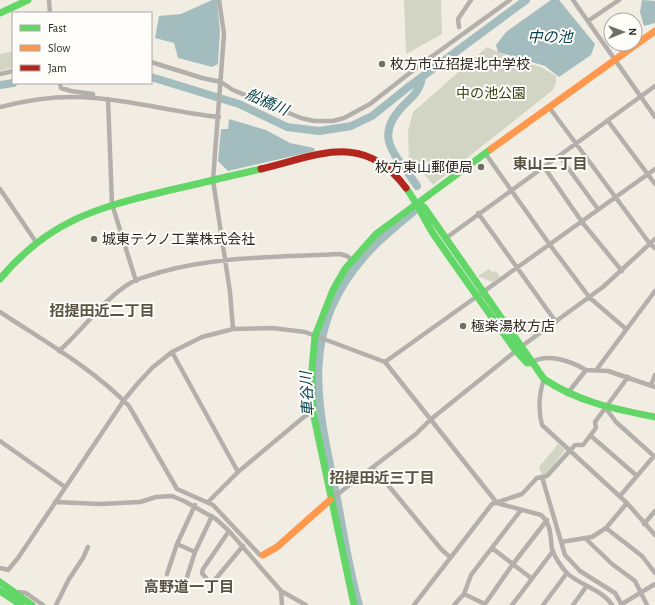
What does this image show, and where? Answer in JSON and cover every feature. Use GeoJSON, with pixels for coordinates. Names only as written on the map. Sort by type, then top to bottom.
{"type":"FeatureCollection","features":[{"type":"Feature","properties":{"kind":"main road"},"geometry":{"type":"LineString","coordinates":[[0,13],[28,0]]}},
{"type":"Feature","properties":{"kind":"main road"},"geometry":{"type":"LineString","coordinates":[[354,605],[313,412],[312,369],[317,337],[333,290],[352,260],[376,234],[485,153],[655,31]]}},
{"type":"Feature","properties":{"kind":"main road"},"geometry":{"type":"LineString","coordinates":[[0,279],[12,263],[36,242],[64,223],[112,204],[335,151],[366,153],[385,163],[392,169],[418,204],[420,213],[519,348],[527,363],[532,362],[544,379],[567,394],[605,407],[655,417]]}},
{"type":"Feature","properties":{"kind":"main road"},"geometry":{"type":"LineString","coordinates":[[418,204],[424,207],[446,238],[480,294]]}},
{"type":"Feature","properties":{"kind":"main road"},"geometry":{"type":"LineString","coordinates":[[263,555],[277,546],[332,499]]}},
{"type":"Feature","properties":{"kind":"main road"},"geometry":{"type":"LineString","coordinates":[[0,582],[32,605]]}},
{"type":"Feature","properties":{"kind":"main road"},"geometry":{"type":"LineString","coordinates":[[0,590],[21,605]]}},
{"type":"Feature","properties":{"kind":"street"},"geometry":{"type":"LineString","coordinates":[[49,0],[50,12]]}},
{"type":"Feature","properties":{"kind":"street"},"geometry":{"type":"LineString","coordinates":[[219,0],[224,34],[219,118],[213,180],[224,261],[230,292],[233,329]]}},
{"type":"Feature","properties":{"kind":"street"},"geometry":{"type":"LineString","coordinates":[[459,27],[458,19],[471,0]]}},
{"type":"Feature","properties":{"kind":"street"},"geometry":{"type":"LineString","coordinates":[[152,62],[220,84],[301,118],[325,122],[344,118],[370,104],[420,65],[510,0]]}},
{"type":"Feature","properties":{"kind":"street"},"geometry":{"type":"LineString","coordinates":[[573,0],[655,117]]}},
{"type":"Feature","properties":{"kind":"street"},"geometry":{"type":"LineString","coordinates":[[588,21],[619,0]]}},
{"type":"Feature","properties":{"kind":"street"},"geometry":{"type":"LineString","coordinates":[[0,74],[12,71]]}},
{"type":"Feature","properties":{"kind":"street"},"geometry":{"type":"LineString","coordinates":[[60,84],[61,88],[93,94],[93,97]]}},
{"type":"Feature","properties":{"kind":"street"},"geometry":{"type":"LineString","coordinates":[[446,238],[511,190],[560,157],[655,86]]}},
{"type":"Feature","properties":{"kind":"street"},"geometry":{"type":"LineString","coordinates":[[0,107],[43,98],[93,97],[219,118]]}},
{"type":"Feature","properties":{"kind":"street"},"geometry":{"type":"LineString","coordinates":[[108,99],[112,204],[136,281]]}},
{"type":"Feature","properties":{"kind":"street"},"geometry":{"type":"LineString","coordinates":[[549,107],[650,244],[655,248]]}},
{"type":"Feature","properties":{"kind":"street"},"geometry":{"type":"LineString","coordinates":[[608,121],[655,184]]}},
{"type":"Feature","properties":{"kind":"street"},"geometry":{"type":"LineString","coordinates":[[485,153],[550,245],[590,298],[626,329]]}},
{"type":"Feature","properties":{"kind":"street"},"geometry":{"type":"LineString","coordinates":[[560,157],[598,209]]}},
{"type":"Feature","properties":{"kind":"street"},"geometry":{"type":"LineString","coordinates":[[544,167],[582,222],[622,271]]}},
{"type":"Feature","properties":{"kind":"street"},"geometry":{"type":"LineString","coordinates":[[385,362],[655,169]]}},
{"type":"Feature","properties":{"kind":"street"},"geometry":{"type":"LineString","coordinates":[[0,189],[36,242]]}},
{"type":"Feature","properties":{"kind":"street"},"geometry":{"type":"LineString","coordinates":[[478,214],[556,322]]}},
{"type":"Feature","properties":{"kind":"street"},"geometry":{"type":"LineString","coordinates":[[332,499],[416,434],[430,420],[519,348],[590,298],[622,271],[655,239]]}},
{"type":"Feature","properties":{"kind":"street"},"geometry":{"type":"LineString","coordinates":[[59,351],[111,298],[136,281],[172,269],[224,261],[340,254],[352,260]]}},
{"type":"Feature","properties":{"kind":"street"},"geometry":{"type":"LineString","coordinates":[[597,369],[655,291]]}},
{"type":"Feature","properties":{"kind":"street"},"geometry":{"type":"LineString","coordinates":[[0,312],[94,374],[124,400],[129,406],[177,489],[208,502],[230,521],[260,554],[263,555]]}},
{"type":"Feature","properties":{"kind":"street"},"geometry":{"type":"LineString","coordinates":[[1,568],[8,570],[18,558],[124,400],[139,382],[172,352],[202,337],[233,329],[272,328],[305,332],[385,362],[497,503],[541,515],[546,520],[551,532],[553,551],[567,572],[586,587],[600,594],[612,605]]}},
{"type":"Feature","properties":{"kind":"street"},"geometry":{"type":"LineString","coordinates":[[172,352],[238,472]]}},
{"type":"Feature","properties":{"kind":"street"},"geometry":{"type":"LineString","coordinates":[[532,362],[536,360],[561,360],[586,370],[597,369],[628,377],[653,386],[655,374]]}},
{"type":"Feature","properties":{"kind":"street"},"geometry":{"type":"LineString","coordinates":[[567,394],[586,370]]}},
{"type":"Feature","properties":{"kind":"street"},"geometry":{"type":"LineString","coordinates":[[414,605],[492,504],[522,494],[537,478],[547,476],[575,445],[583,445],[596,428],[595,422],[628,377]]}},
{"type":"Feature","properties":{"kind":"street"},"geometry":{"type":"LineString","coordinates":[[544,379],[541,387],[540,406],[542,425],[620,496],[644,524],[655,534]]}},
{"type":"Feature","properties":{"kind":"street"},"geometry":{"type":"LineString","coordinates":[[605,407],[616,422],[654,456],[620,496]]}},
{"type":"Feature","properties":{"kind":"street"},"geometry":{"type":"LineString","coordinates":[[208,502],[238,472],[305,416],[313,412]]}},
{"type":"Feature","properties":{"kind":"street"},"geometry":{"type":"LineString","coordinates":[[591,436],[637,476]]}},
{"type":"Feature","properties":{"kind":"street"},"geometry":{"type":"LineString","coordinates":[[0,441],[65,487]]}},
{"type":"Feature","properties":{"kind":"street"},"geometry":{"type":"LineString","coordinates":[[373,467],[441,549],[450,557]]}},
{"type":"Feature","properties":{"kind":"street"},"geometry":{"type":"LineString","coordinates":[[542,477],[565,555],[580,571],[615,592],[622,604],[655,584]]}},
{"type":"Feature","properties":{"kind":"street"},"geometry":{"type":"LineString","coordinates":[[55,502],[100,504],[140,502],[156,497],[172,496],[195,505],[212,516],[229,531],[280,591],[304,605]]}},
{"type":"Feature","properties":{"kind":"street"},"geometry":{"type":"LineString","coordinates":[[561,542],[592,537],[606,528],[627,503]]}},
{"type":"Feature","properties":{"kind":"street"},"geometry":{"type":"LineString","coordinates":[[167,574],[177,544],[195,505]]}},
{"type":"Feature","properties":{"kind":"street"},"geometry":{"type":"LineString","coordinates":[[454,605],[464,594],[471,575],[521,510]]}},
{"type":"Feature","properties":{"kind":"street"},"geometry":{"type":"LineString","coordinates":[[644,524],[655,511]]}},
{"type":"Feature","properties":{"kind":"street"},"geometry":{"type":"LineString","coordinates":[[187,577],[194,552],[212,516]]}},
{"type":"Feature","properties":{"kind":"street"},"geometry":{"type":"LineString","coordinates":[[464,594],[486,605],[512,564],[546,520]]}},
{"type":"Feature","properties":{"kind":"street"},"geometry":{"type":"LineString","coordinates":[[606,528],[642,556],[655,573]]}},
{"type":"Feature","properties":{"kind":"street"},"geometry":{"type":"LineString","coordinates":[[229,531],[203,569],[202,573],[209,582],[213,582],[242,546]]}},
{"type":"Feature","properties":{"kind":"street"},"geometry":{"type":"LineString","coordinates":[[585,538],[612,564],[635,581],[648,605]]}},
{"type":"Feature","properties":{"kind":"street"},"geometry":{"type":"LineString","coordinates":[[177,544],[194,552]]}},
{"type":"Feature","properties":{"kind":"street"},"geometry":{"type":"LineString","coordinates":[[56,605],[88,547]]}},
{"type":"Feature","properties":{"kind":"street"},"geometry":{"type":"LineString","coordinates":[[492,548],[531,578]]}},
{"type":"Feature","properties":{"kind":"street"},"geometry":{"type":"LineString","coordinates":[[512,605],[553,551]]}},
{"type":"Feature","properties":{"kind":"street"},"geometry":{"type":"LineString","coordinates":[[543,605],[567,572]]}},
{"type":"Feature","properties":{"kind":"street"},"geometry":{"type":"LineString","coordinates":[[576,604],[586,587]]}},
{"type":"Feature","properties":{"kind":"street"},"geometry":{"type":"LineString","coordinates":[[280,591],[282,605]]}},
{"type":"Feature","properties":{"kind":"street"},"geometry":{"type":"LineString","coordinates":[[14,592],[26,593],[43,605]]}},
{"type":"Feature","properties":{"kind":"green space"},"geometry":{"type":"Polygon","coordinates":[[[404,0],[441,0],[442,34],[406,54],[404,0]]]}},
{"type":"Feature","properties":{"kind":"green space","name":"中の池公園"},"geometry":{"type":"Polygon","coordinates":[[[487,47],[516,60],[541,67],[556,76],[556,82],[553,90],[433,185],[420,169],[409,163],[408,131],[413,112],[487,47]]]}},
{"type":"Feature","properties":{"kind":"green space"},"geometry":{"type":"Polygon","coordinates":[[[12,51],[12,67],[0,71],[0,54],[12,51]]]}},
{"type":"Feature","properties":{"kind":"green space"},"geometry":{"type":"Polygon","coordinates":[[[489,269],[493,273],[496,271],[500,277],[492,282],[478,276],[489,269]]]}},
{"type":"Feature","properties":{"kind":"green space"},"geometry":{"type":"Polygon","coordinates":[[[558,444],[565,450],[547,474],[542,475],[539,467],[558,444]]]}},
{"type":"Feature","properties":{"kind":"water"},"geometry":{"type":"Polygon","coordinates":[[[212,0],[217,0],[220,31],[218,64],[212,67],[178,58],[174,43],[155,38],[159,16],[181,14],[212,0]]]}},
{"type":"Feature","properties":{"kind":"water","name":"中の池"},"geometry":{"type":"Polygon","coordinates":[[[551,0],[559,0],[595,44],[591,55],[559,77],[545,66],[498,52],[496,45],[506,32],[551,0]]]}},
{"type":"Feature","properties":{"kind":"water"},"geometry":{"type":"Polygon","coordinates":[[[642,0],[655,1],[655,23],[644,26],[643,12],[640,12],[642,0]]]}},
{"type":"Feature","properties":{"kind":"water"},"geometry":{"type":"Polygon","coordinates":[[[229,119],[266,130],[290,143],[314,148],[315,151],[228,171],[218,161],[221,129],[228,129],[229,119]]]}},
{"type":"Feature","properties":{"kind":"waterway","name":"船橋川"},"geometry":{"type":"LineString","coordinates":[[152,77],[239,104],[287,127],[319,131],[351,126],[372,116],[407,88],[526,0]]}},
{"type":"Feature","properties":{"kind":"waterway","name":"車谷川"},"geometry":{"type":"LineString","coordinates":[[417,186],[396,156],[388,138],[389,128],[394,118],[415,94],[422,78]]}},
{"type":"Feature","properties":{"kind":"waterway","name":"船橋川"},"geometry":{"type":"LineString","coordinates":[[0,85],[12,83]]}},
{"type":"Feature","properties":{"kind":"waterway","name":"車谷川"},"geometry":{"type":"LineString","coordinates":[[359,605],[328,457],[319,397],[318,368],[322,340],[330,312],[343,284],[375,245],[413,212]]}},
{"type":"Feature","properties":{"kind":"traffic: fast"},"geometry":{"type":"LineString","coordinates":[[0,13],[28,0]]}},
{"type":"Feature","properties":{"kind":"traffic: fast"},"geometry":{"type":"LineString","coordinates":[[354,605],[313,412],[312,369],[315,336],[333,290],[345,269],[376,234],[491,149]]}},
{"type":"Feature","properties":{"kind":"traffic: fast"},"geometry":{"type":"LineString","coordinates":[[0,279],[18,259],[36,243],[55,230],[95,211],[141,197],[261,169]]}},
{"type":"Feature","properties":{"kind":"traffic: fast"},"geometry":{"type":"LineString","coordinates":[[406,188],[434,235],[516,351],[527,363],[532,362]]}},
{"type":"Feature","properties":{"kind":"traffic: fast"},"geometry":{"type":"LineString","coordinates":[[419,206],[424,207],[544,379],[570,394],[597,404],[655,417]]}},
{"type":"Feature","properties":{"kind":"traffic: fast"},"geometry":{"type":"LineString","coordinates":[[0,582],[32,605]]}},
{"type":"Feature","properties":{"kind":"traffic: fast"},"geometry":{"type":"LineString","coordinates":[[0,591],[21,605]]}},
{"type":"Feature","properties":{"kind":"traffic: slow"},"geometry":{"type":"LineString","coordinates":[[491,149],[655,31]]}},
{"type":"Feature","properties":{"kind":"traffic: slow"},"geometry":{"type":"LineString","coordinates":[[263,555],[277,547],[330,500]]}},
{"type":"Feature","properties":{"kind":"traffic: jam"},"geometry":{"type":"LineString","coordinates":[[261,169],[321,154],[340,152],[357,153],[374,159],[390,170],[406,188]]}},
{"type":"Feature","properties":{"kind":"place","name":"枚方市立招提北中学校"},"geometry":{"type":"Point","coordinates":[382,64]}},
{"type":"Feature","properties":{"kind":"place","name":"枚方東山郵便局"},"geometry":{"type":"Point","coordinates":[481,167]}},
{"type":"Feature","properties":{"kind":"place","name":"城東テクノ工業株式会社"},"geometry":{"type":"Point","coordinates":[94,239]}},
{"type":"Feature","properties":{"kind":"place","name":"極楽湯枚方店"},"geometry":{"type":"Point","coordinates":[463,326]}},
{"type":"Feature","properties":{"kind":"district","name":"東山二丁目"},"geometry":{"type":"Point","coordinates":[550,164]}},
{"type":"Feature","properties":{"kind":"district","name":"招提田近二丁目"},"geometry":{"type":"Point","coordinates":[102,311]}},
{"type":"Feature","properties":{"kind":"district","name":"招提田近三丁目"},"geometry":{"type":"Point","coordinates":[382,478]}},
{"type":"Feature","properties":{"kind":"district","name":"高野道一丁目"},"geometry":{"type":"Point","coordinates":[189,587]}}]}
